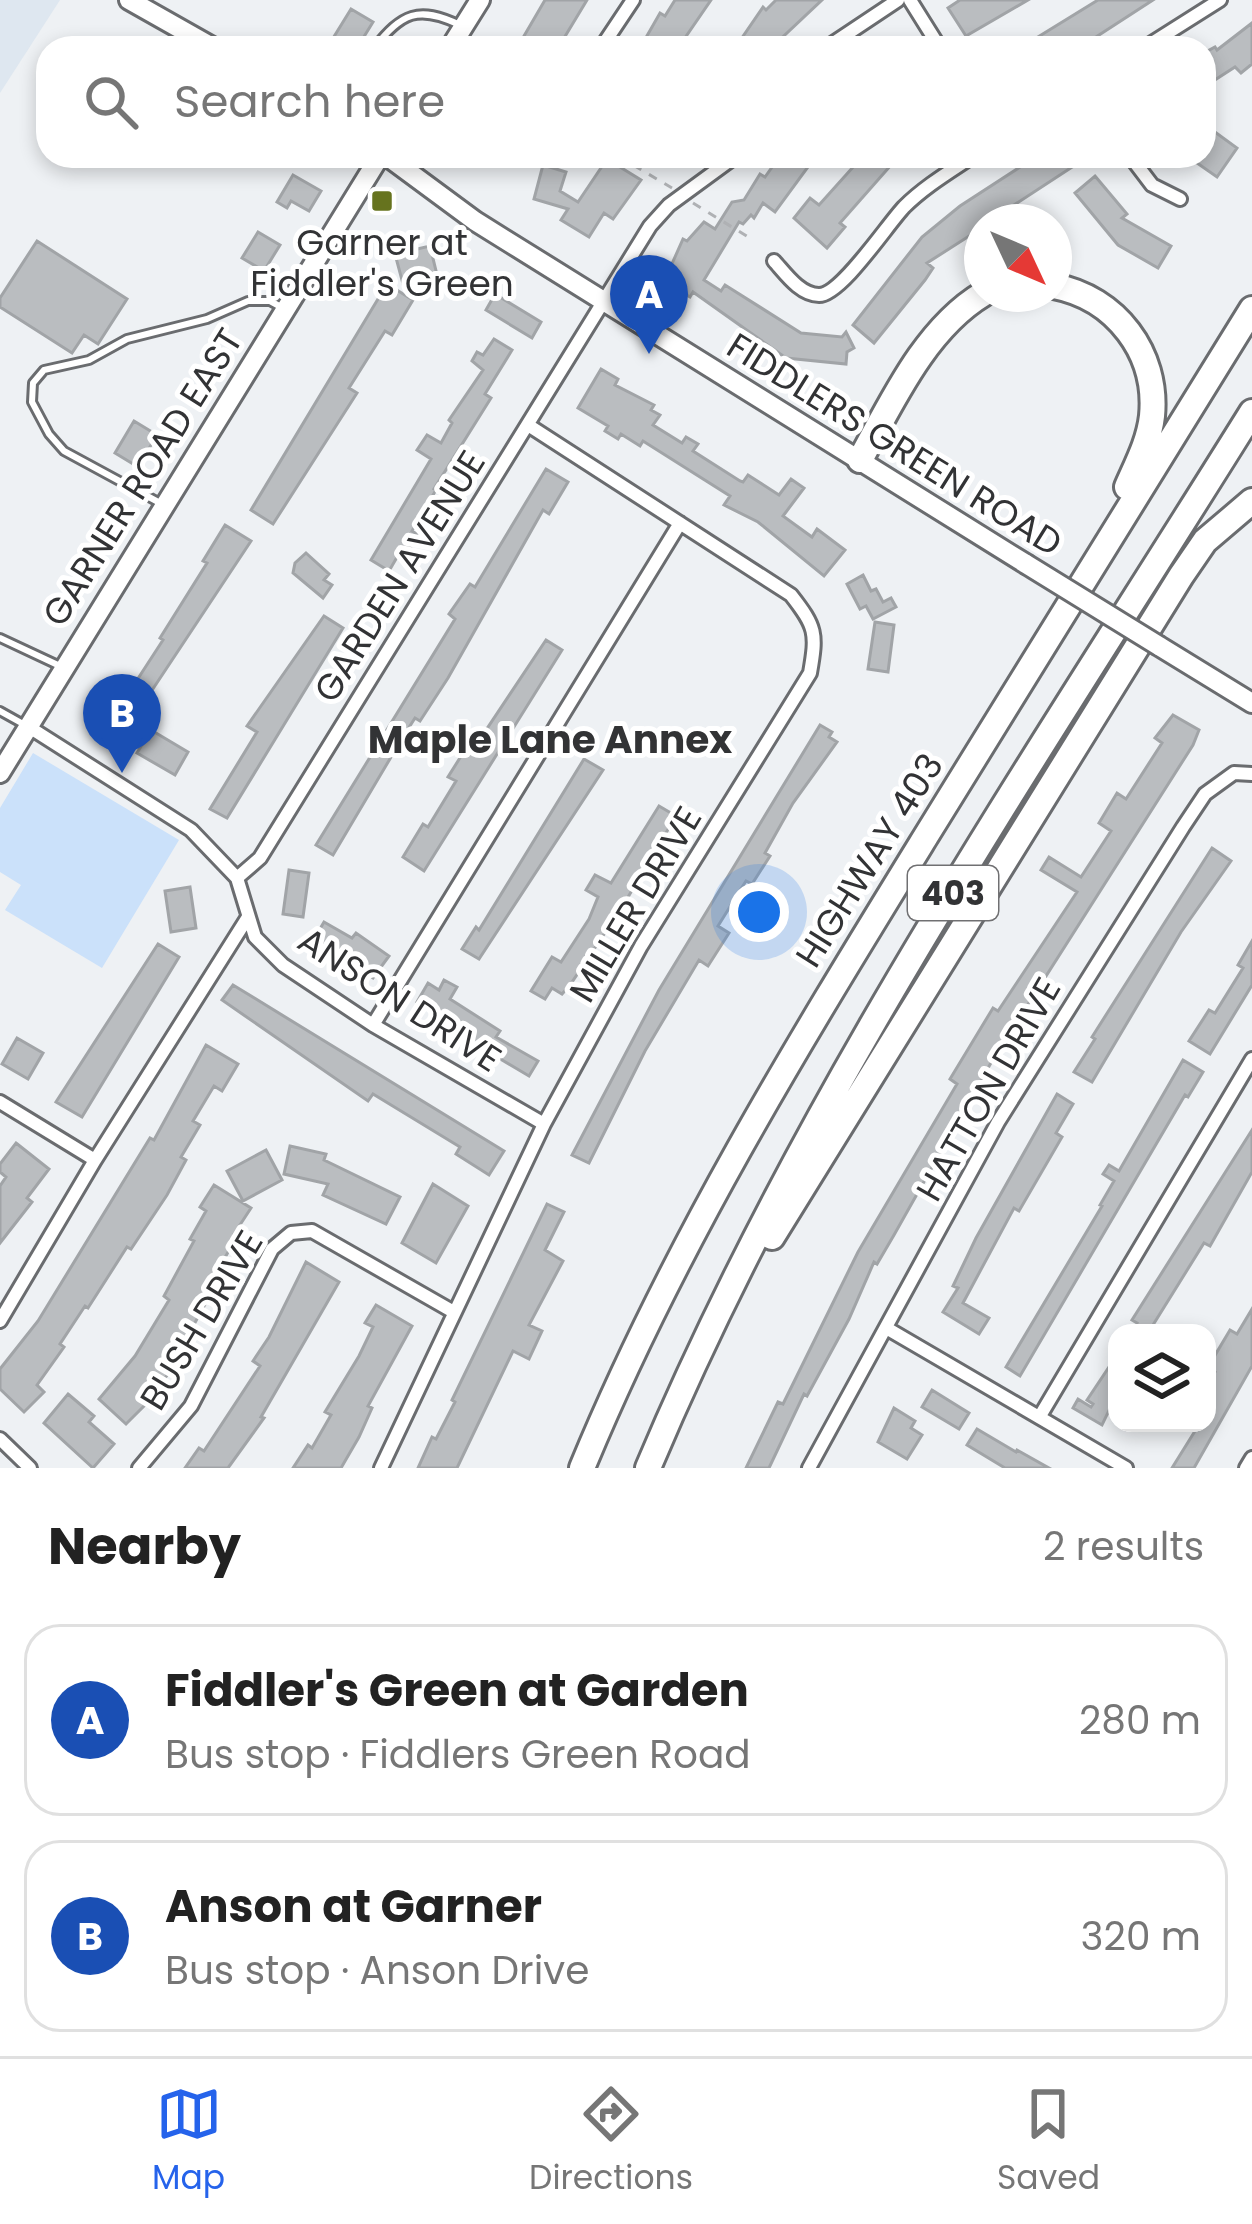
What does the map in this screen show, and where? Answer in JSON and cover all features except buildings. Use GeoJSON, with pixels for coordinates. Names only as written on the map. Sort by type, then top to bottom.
{"type":"FeatureCollection","features":[{"type":"Feature","properties":{"kind":"highway"},"geometry":{"type":"LineString","coordinates":[[1072,290],[1123,322],[1146,362],[1152,412],[1148,440],[1094,566]]}},
{"type":"Feature","properties":{"kind":"highway","name":"HIGHWAY 403"},"geometry":{"type":"LineString","coordinates":[[582,1468],[630,1358],[744,1137],[1252,309]]}},
{"type":"Feature","properties":{"kind":"highway"},"geometry":{"type":"LineString","coordinates":[[860,460],[940,330],[964,310]]}},
{"type":"Feature","properties":{"kind":"highway","name":"403"},"geometry":{"type":"LineString","coordinates":[[648,1468],[736,1271],[863,1038],[1252,412]]}},
{"type":"Feature","properties":{"kind":"highway"},"geometry":{"type":"LineString","coordinates":[[681,1388],[868,1076],[1180,576],[1205,541],[1252,501]]}},
{"type":"Feature","properties":{"kind":"main road"},"geometry":{"type":"LineString","coordinates":[[129,0],[193,36]]}},
{"type":"Feature","properties":{"kind":"main road"},"geometry":{"type":"LineString","coordinates":[[458,36],[480,0]]}},
{"type":"Feature","properties":{"kind":"main road","name":"GARNER ROAD EAST"},"geometry":{"type":"LineString","coordinates":[[0,773],[284,308],[376,168]]}},
{"type":"Feature","properties":{"kind":"main road","name":"FIDDLERS GREEN ROAD"},"geometry":{"type":"LineString","coordinates":[[401,168],[475,221],[1252,703]]}},
{"type":"Feature","properties":{"kind":"street"},"geometry":{"type":"LineString","coordinates":[[609,36],[633,0]]}},
{"type":"Feature","properties":{"kind":"street"},"geometry":{"type":"LineString","coordinates":[[844,36],[898,0]]}},
{"type":"Feature","properties":{"kind":"street"},"geometry":{"type":"LineString","coordinates":[[910,0],[932,36]]}},
{"type":"Feature","properties":{"kind":"street"},"geometry":{"type":"LineString","coordinates":[[1163,36],[1220,0]]}},
{"type":"Feature","properties":{"kind":"street","name":"GARDEN AVENUE"},"geometry":{"type":"LineString","coordinates":[[237,878],[260,858],[602,298],[659,214],[720,168]]}},
{"type":"Feature","properties":{"kind":"street"},"geometry":{"type":"LineString","coordinates":[[774,261],[810,292],[828,292],[844,280],[907,204],[956,168]]}},
{"type":"Feature","properties":{"kind":"street"},"geometry":{"type":"LineString","coordinates":[[1139,168],[1152,185],[1180,199]]}},
{"type":"Feature","properties":{"kind":"street","name":"MILLER DRIVE"},"geometry":{"type":"LineString","coordinates":[[381,1468],[544,1124],[641,946],[810,673],[816,637],[791,595],[528,424]]}},
{"type":"Feature","properties":{"kind":"street"},"geometry":{"type":"LineString","coordinates":[[373,1025],[680,523]]}},
{"type":"Feature","properties":{"kind":"street","name":"ANSON DRIVE"},"geometry":{"type":"LineString","coordinates":[[28,727],[191,830],[237,878],[255,937],[283,965],[373,1025],[544,1124]]}},
{"type":"Feature","properties":{"kind":"street","name":"HATTON DRIVE"},"geometry":{"type":"LineString","coordinates":[[808,1468],[998,1122],[1183,827],[1205,794],[1234,772],[1252,774]]}},
{"type":"Feature","properties":{"kind":"street"},"geometry":{"type":"LineString","coordinates":[[0,1321],[248,917]]}},
{"type":"Feature","properties":{"kind":"street"},"geometry":{"type":"LineString","coordinates":[[1040,1416],[1250,1069]]}},
{"type":"Feature","properties":{"kind":"street"},"geometry":{"type":"LineString","coordinates":[[0,1102],[95,1160]]}},
{"type":"Feature","properties":{"kind":"street","name":"BUSH DRIVE"},"geometry":{"type":"LineString","coordinates":[[139,1468],[191,1406],[272,1249],[292,1233],[312,1232],[452,1311]]}},
{"type":"Feature","properties":{"kind":"street"},"geometry":{"type":"LineString","coordinates":[[887,1329],[1126,1468]]}},
{"type":"Feature","properties":{"kind":"street"},"geometry":{"type":"LineString","coordinates":[[0,1438],[30,1468]]}},
{"type":"Feature","properties":{"kind":"street"},"geometry":{"type":"LineString","coordinates":[[1246,1468],[1252,1458]]}},
{"type":"Feature","properties":{"kind":"lane"},"geometry":{"type":"LineString","coordinates":[[384,36],[410,15],[437,14],[464,27]]}},
{"type":"Feature","properties":{"kind":"lane"},"geometry":{"type":"LineString","coordinates":[[164,505],[64,451],[32,402],[33,383],[44,370],[89,361],[127,339],[207,320],[248,301],[270,301],[284,308]]}},
{"type":"Feature","properties":{"kind":"lane"},"geometry":{"type":"LineString","coordinates":[[0,638],[63,668]]}},
{"type":"Feature","properties":{"kind":"lane"},"geometry":{"type":"LineString","coordinates":[[0,711],[28,727]]}},
{"type":"Feature","properties":{"kind":"path"},"geometry":{"type":"LineString","coordinates":[[637,168],[673,190]]}},
{"type":"Feature","properties":{"kind":"path"},"geometry":{"type":"LineString","coordinates":[[690,202],[753,240]]}},
{"type":"Feature","properties":{"kind":"shaded area"},"geometry":{"type":"Polygon","coordinates":[[[0,0],[60,0],[36,36],[0,93],[0,0]]]}},
{"type":"Feature","properties":{"kind":"shaded area"},"geometry":{"type":"Polygon","coordinates":[[[33,753],[179,840],[102,968],[5,910],[21,885],[0,872],[0,808],[33,753]]]}},
{"type":"Feature","properties":{"kind":"place","name":"Garner at Fiddler's Green"},"geometry":{"type":"Point","coordinates":[382,201]}},
{"type":"Feature","properties":{"kind":"place","name":"Fiddler's Green at Garden"},"geometry":{"type":"Point","coordinates":[649,354]}},
{"type":"Feature","properties":{"kind":"place","name":"Anson at Garner"},"geometry":{"type":"Point","coordinates":[122,773]}},
{"type":"Feature","properties":{"kind":"district","name":"Maple Lane Annex"},"geometry":{"type":"Point","coordinates":[550,739]}}]}
